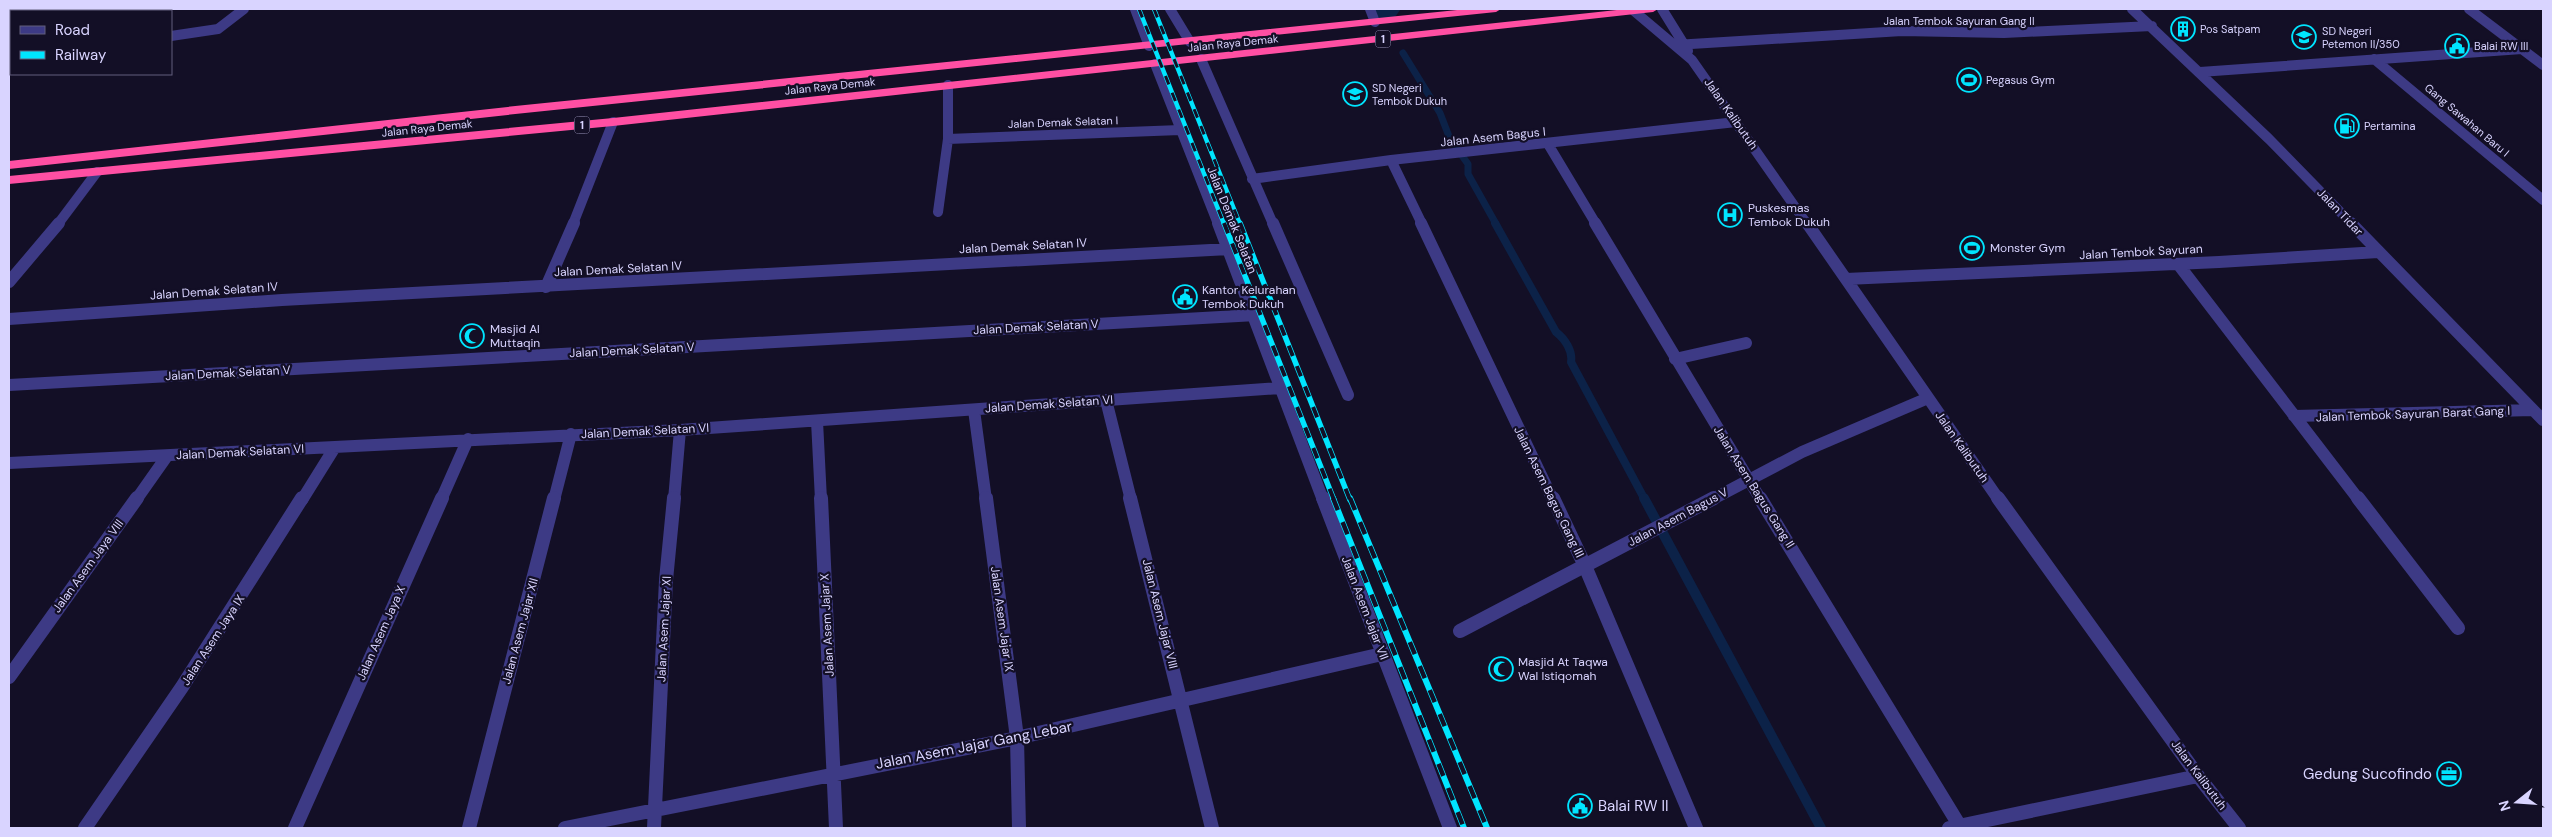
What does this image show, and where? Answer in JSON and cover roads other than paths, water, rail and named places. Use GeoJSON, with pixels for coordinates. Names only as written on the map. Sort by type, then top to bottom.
{"type":"FeatureCollection","features":[{"type":"Feature","properties":{"kind":"highway","name":"Jalan Raya Demak"},"geometry":{"type":"LineString","coordinates":[[9,165],[449,117],[1496,9]]}},
{"type":"Feature","properties":{"kind":"highway","name":"Jalan Raya Demak"},"geometry":{"type":"LineString","coordinates":[[9,180],[613,122],[1653,9]]}},
{"type":"Feature","properties":{"kind":"highway"},"geometry":{"type":"LineString","coordinates":[[443,139],[449,117]]}},
{"type":"Feature","properties":{"kind":"street"},"geometry":{"type":"LineString","coordinates":[[35,10],[51,9]]}},
{"type":"Feature","properties":{"kind":"street"},"geometry":{"type":"LineString","coordinates":[[172,36],[218,28],[244,9]]}},
{"type":"Feature","properties":{"kind":"street"},"geometry":{"type":"LineString","coordinates":[[1135,9],[1149,46]]}},
{"type":"Feature","properties":{"kind":"street"},"geometry":{"type":"LineString","coordinates":[[1170,9],[1190,42]]}},
{"type":"Feature","properties":{"kind":"street"},"geometry":{"type":"LineString","coordinates":[[1370,9],[1375,22]]}},
{"type":"Feature","properties":{"kind":"street","name":"Jalan Kalibutuh"},"geometry":{"type":"LineString","coordinates":[[1662,9],[1686,44],[1692,60]]}},
{"type":"Feature","properties":{"kind":"street","name":"Jalan Tidar"},"geometry":{"type":"LineString","coordinates":[[2132,9],[2270,139],[2543,420]]}},
{"type":"Feature","properties":{"kind":"street"},"geometry":{"type":"LineString","coordinates":[[2468,9],[2543,65]]}},
{"type":"Feature","properties":{"kind":"street","name":"Jalan Kalibutuh"},"geometry":{"type":"LineString","coordinates":[[1633,10],[1692,60],[1954,433],[1996,496],[2198,776],[2239,828]]}},
{"type":"Feature","properties":{"kind":"street","name":"Jalan Tembok Sayuran Gang II"},"geometry":{"type":"LineString","coordinates":[[1675,45],[1902,31],[2004,33],[2152,26]]}},
{"type":"Feature","properties":{"kind":"street"},"geometry":{"type":"LineString","coordinates":[[2200,72],[2522,49]]}},
{"type":"Feature","properties":{"kind":"street"},"geometry":{"type":"LineString","coordinates":[[1201,59],[1348,395]]}},
{"type":"Feature","properties":{"kind":"street","name":"Gang Sawahan Baru I"},"geometry":{"type":"LineString","coordinates":[[2374,59],[2543,200]]}},
{"type":"Feature","properties":{"kind":"street","name":"Jalan Demak Selatan"},"geometry":{"type":"LineString","coordinates":[[1156,64],[1180,130],[1256,315],[1280,388]]}},
{"type":"Feature","properties":{"kind":"street"},"geometry":{"type":"LineString","coordinates":[[938,212],[948,139],[948,85]]}},
{"type":"Feature","properties":{"kind":"street"},"geometry":{"type":"LineString","coordinates":[[546,287],[586,195],[613,122]]}},
{"type":"Feature","properties":{"kind":"street","name":"Jalan Asem Bagus I"},"geometry":{"type":"LineString","coordinates":[[1252,179],[1391,160],[1736,122]]}},
{"type":"Feature","properties":{"kind":"street","name":"Jalan Demak Selatan I"},"geometry":{"type":"LineString","coordinates":[[948,139],[1180,130]]}},
{"type":"Feature","properties":{"kind":"street","name":"Jalan Asem Bagus Gang II"},"geometry":{"type":"LineString","coordinates":[[1548,144],[1957,828]]}},
{"type":"Feature","properties":{"kind":"street","name":"Jalan Asem Bagus Gang III"},"geometry":{"type":"LineString","coordinates":[[1391,160],[1585,566],[1696,828]]}},
{"type":"Feature","properties":{"kind":"street"},"geometry":{"type":"LineString","coordinates":[[9,282],[69,212],[97,172]]}},
{"type":"Feature","properties":{"kind":"street","name":"Jalan Demak Selatan IV"},"geometry":{"type":"LineString","coordinates":[[9,319],[282,300],[1230,249]]}},
{"type":"Feature","properties":{"kind":"street","name":"Jalan Tembok Sayuran"},"geometry":{"type":"LineString","coordinates":[[1846,279],[2178,264],[2378,252]]}},
{"type":"Feature","properties":{"kind":"street"},"geometry":{"type":"LineString","coordinates":[[2178,264],[2458,628]]}},
{"type":"Feature","properties":{"kind":"street","name":"Jalan Demak Selatan V"},"geometry":{"type":"LineString","coordinates":[[9,385],[1256,315]]}},
{"type":"Feature","properties":{"kind":"street"},"geometry":{"type":"LineString","coordinates":[[1675,359],[1746,342]]}},
{"type":"Feature","properties":{"kind":"street","name":"Jalan Demak Selatan VI"},"geometry":{"type":"LineString","coordinates":[[9,464],[167,456],[206,452],[680,430],[1280,388]]}},
{"type":"Feature","properties":{"kind":"street","name":"Jalan Asem Jajar VII"},"geometry":{"type":"LineString","coordinates":[[1280,388],[1450,828]]}},
{"type":"Feature","properties":{"kind":"street","name":"Jalan Asem Bagus V"},"geometry":{"type":"LineString","coordinates":[[1460,631],[1802,452],[1928,398]]}},
{"type":"Feature","properties":{"kind":"street","name":"Jalan Asem Jajar VIII"},"geometry":{"type":"LineString","coordinates":[[1106,400],[1212,828]]}},
{"type":"Feature","properties":{"kind":"street","name":"Jalan Asem Jajar IX"},"geometry":{"type":"LineString","coordinates":[[974,410],[1018,738],[1019,828]]}},
{"type":"Feature","properties":{"kind":"street","name":"Jalan Tembok Sayuran Barat Gang I"},"geometry":{"type":"LineString","coordinates":[[2294,416],[2533,410]]}},
{"type":"Feature","properties":{"kind":"street","name":"Jalan Asem Jajar X"},"geometry":{"type":"LineString","coordinates":[[817,421],[836,828]]}},
{"type":"Feature","properties":{"kind":"street","name":"Jalan Asem Jajar XI"},"geometry":{"type":"LineString","coordinates":[[654,828],[666,580],[680,430]]}},
{"type":"Feature","properties":{"kind":"street","name":"Jalan Asem Jajar XII"},"geometry":{"type":"LineString","coordinates":[[469,828],[571,434]]}},
{"type":"Feature","properties":{"kind":"street","name":"Jalan Asem Jaya X"},"geometry":{"type":"LineString","coordinates":[[294,828],[468,439]]}},
{"type":"Feature","properties":{"kind":"street","name":"Jalan Asem Jaya IX"},"geometry":{"type":"LineString","coordinates":[[84,828],[187,679],[335,447]]}},
{"type":"Feature","properties":{"kind":"street","name":"Jalan Asem Jaya VIII"},"geometry":{"type":"LineString","coordinates":[[9,676],[167,456]]}},
{"type":"Feature","properties":{"kind":"street","name":"Jalan Asem Jajar Gang Lebar"},"geometry":{"type":"LineString","coordinates":[[565,828],[655,812],[834,773],[1018,738],[1382,654]]}},
{"type":"Feature","properties":{"kind":"street"},"geometry":{"type":"LineString","coordinates":[[1957,828],[2198,776]]}},
{"type":"Feature","properties":{"kind":"waterway"},"geometry":{"type":"LineString","coordinates":[[1403,53],[1440,113],[1450,139],[1468,164],[1468,174],[1496,224]]}},
{"type":"Feature","properties":{"kind":"waterway"},"geometry":{"type":"LineString","coordinates":[[1495,223],[1556,332],[1568,346],[1571,362],[1645,500]]}},
{"type":"Feature","properties":{"kind":"waterway"},"geometry":{"type":"LineString","coordinates":[[1644,498],[1821,828]]}},
{"type":"Feature","properties":{"kind":"railway"},"geometry":{"type":"LineString","coordinates":[[1139,9],[1224,224]]}},
{"type":"Feature","properties":{"kind":"railway"},"geometry":{"type":"LineString","coordinates":[[1154,9],[1240,224]]}},
{"type":"Feature","properties":{"kind":"railway"},"geometry":{"type":"LineString","coordinates":[[1224,223],[1334,500]]}},
{"type":"Feature","properties":{"kind":"railway"},"geometry":{"type":"LineString","coordinates":[[1240,223],[1350,500]]}},
{"type":"Feature","properties":{"kind":"railway"},"geometry":{"type":"LineString","coordinates":[[1333,498],[1464,828]]}},
{"type":"Feature","properties":{"kind":"railway"},"geometry":{"type":"LineString","coordinates":[[1350,498],[1487,828]]}},
{"type":"Feature","properties":{"kind":"place","name":"Pos Satpam"},"geometry":{"type":"Point","coordinates":[2183,29]}},
{"type":"Feature","properties":{"kind":"place","name":"SD Negeri Petemon II/350"},"geometry":{"type":"Point","coordinates":[2304,37]}},
{"type":"Feature","properties":{"kind":"place","name":"Balai RW III"},"geometry":{"type":"Point","coordinates":[2457,46]}},
{"type":"Feature","properties":{"kind":"place","name":"Pegasus Gym"},"geometry":{"type":"Point","coordinates":[1969,80]}},
{"type":"Feature","properties":{"kind":"place","name":"SD Negeri Tembok Dukuh"},"geometry":{"type":"Point","coordinates":[1355,94]}},
{"type":"Feature","properties":{"kind":"place","name":"Pertamina"},"geometry":{"type":"Point","coordinates":[2347,126]}},
{"type":"Feature","properties":{"kind":"place","name":"Puskesmas Tembok Dukuh"},"geometry":{"type":"Point","coordinates":[1730,215]}},
{"type":"Feature","properties":{"kind":"place","name":"Monster Gym"},"geometry":{"type":"Point","coordinates":[1972,248]}},
{"type":"Feature","properties":{"kind":"place","name":"Kantor Kelurahan Tembok Dukuh"},"geometry":{"type":"Point","coordinates":[1185,297]}},
{"type":"Feature","properties":{"kind":"place","name":"Masjid Al Muttaqin"},"geometry":{"type":"Point","coordinates":[472,336]}},
{"type":"Feature","properties":{"kind":"place","name":"Masjid At Taqwa Wal Istiqomah"},"geometry":{"type":"Point","coordinates":[1501,669]}},
{"type":"Feature","properties":{"kind":"place","name":"Gedung Sucofindo"},"geometry":{"type":"Point","coordinates":[2449,774]}},
{"type":"Feature","properties":{"kind":"place","name":"Balai RW II"},"geometry":{"type":"Point","coordinates":[1580,806]}}]}
